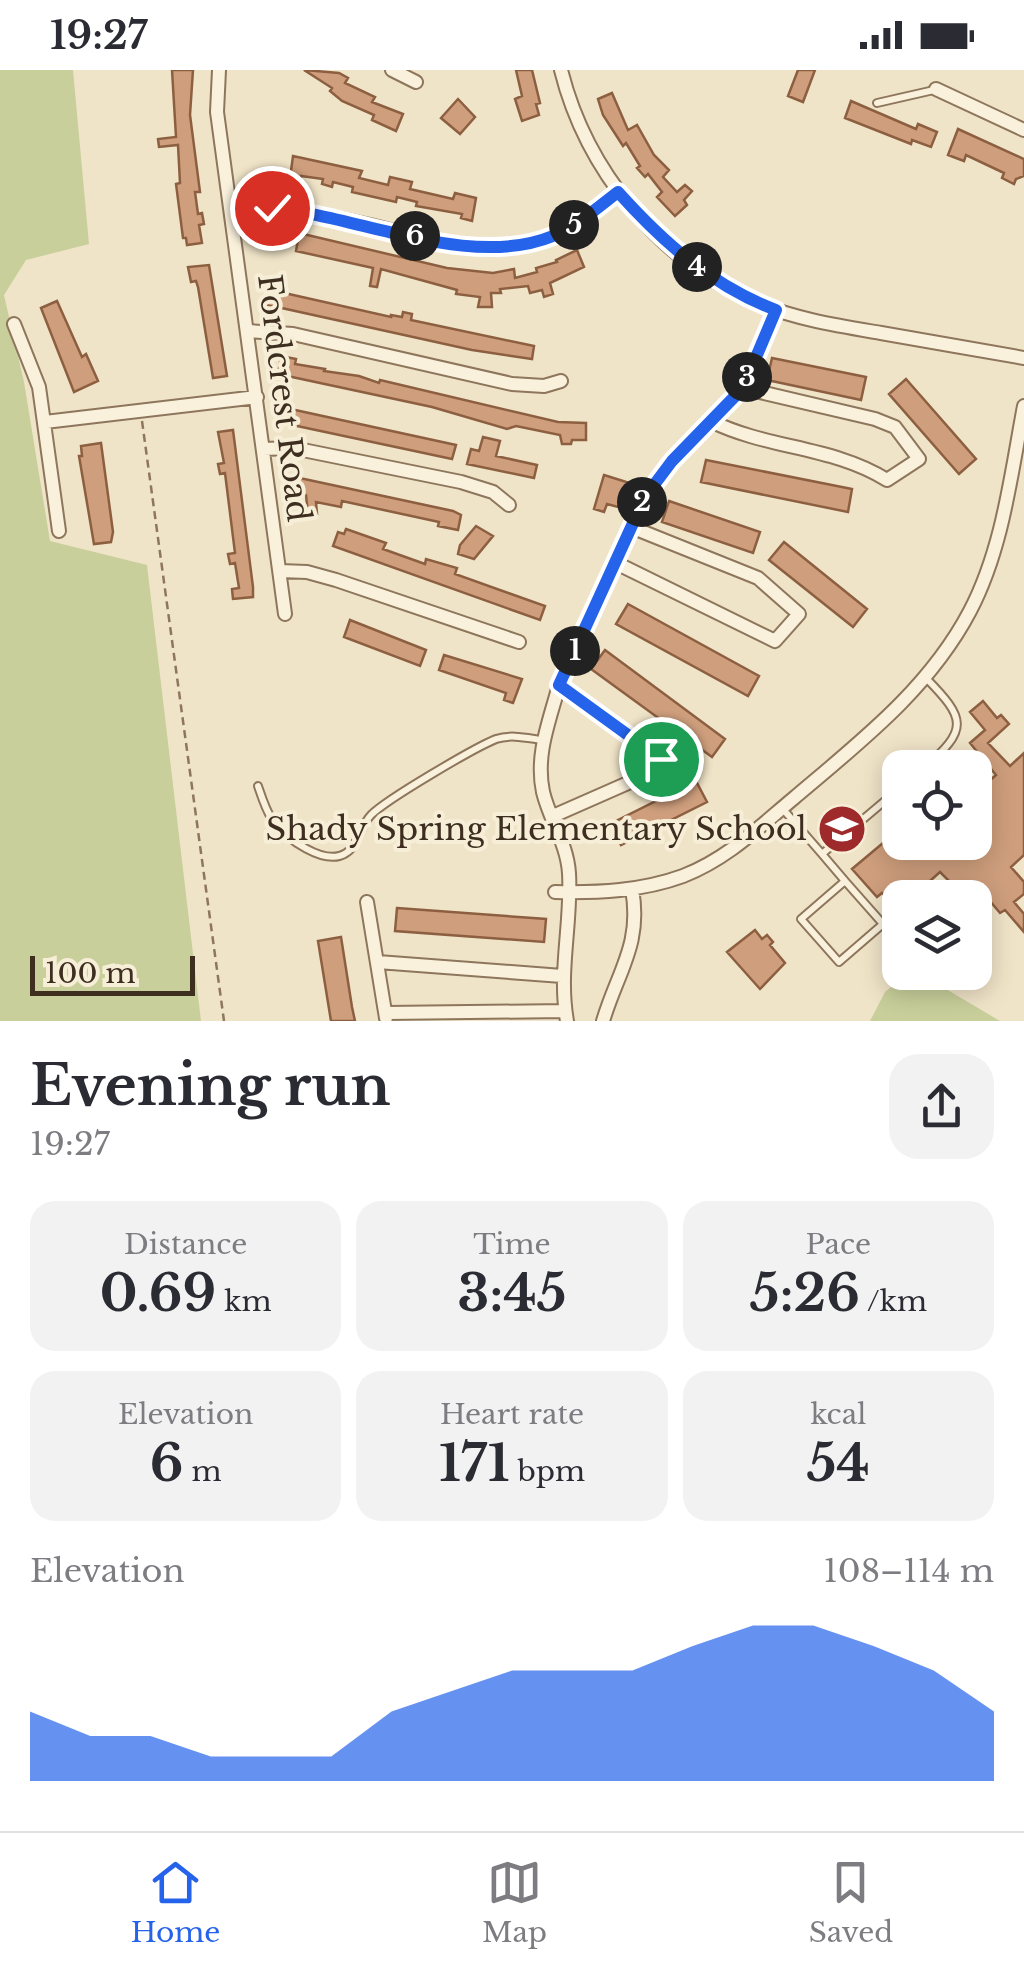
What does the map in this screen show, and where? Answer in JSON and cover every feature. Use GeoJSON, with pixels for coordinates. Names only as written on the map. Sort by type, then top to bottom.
{"type":"FeatureCollection","features":[{"type":"Feature","properties":{"kind":"street","name":"Fordcrest Road"},"geometry":{"type":"LineString","coordinates":[[219,70],[217,112],[284,614]]}},
{"type":"Feature","properties":{"kind":"street"},"geometry":{"type":"LineString","coordinates":[[392,70],[416,82]]}},
{"type":"Feature","properties":{"kind":"street"},"geometry":{"type":"LineString","coordinates":[[561,70],[586,136],[618,192],[696,267],[776,310],[1024,358]]}},
{"type":"Feature","properties":{"kind":"street"},"geometry":{"type":"LineString","coordinates":[[936,89],[1024,130]]}},
{"type":"Feature","properties":{"kind":"street"},"geometry":{"type":"LineString","coordinates":[[232,209],[293,210],[453,245],[490,248],[528,244],[557,234],[618,192]]}},
{"type":"Feature","properties":{"kind":"street"},"geometry":{"type":"LineString","coordinates":[[367,902],[386,1017],[566,1016],[562,892],[566,848],[541,778],[544,740],[559,685],[645,497],[672,461],[743,388],[776,310]]}},
{"type":"Feature","properties":{"kind":"street"},"geometry":{"type":"LineString","coordinates":[[14,324],[39,387],[59,531]]}},
{"type":"Feature","properties":{"kind":"street"},"geometry":{"type":"LineString","coordinates":[[248,331],[293,334],[512,384],[536,386],[561,381]]}},
{"type":"Feature","properties":{"kind":"street"},"geometry":{"type":"LineString","coordinates":[[710,421],[748,437],[848,460],[888,480],[919,459],[895,426],[743,388]]}},
{"type":"Feature","properties":{"kind":"street"},"geometry":{"type":"LineString","coordinates":[[45,422],[257,397]]}},
{"type":"Feature","properties":{"kind":"street"},"geometry":{"type":"LineString","coordinates":[[562,892],[632,889],[682,876],[716,860],[884,722],[951,642],[984,578],[1004,514],[1024,406]]}},
{"type":"Feature","properties":{"kind":"street"},"geometry":{"type":"LineString","coordinates":[[263,449],[293,448],[461,482],[492,492],[509,505]]}},
{"type":"Feature","properties":{"kind":"street"},"geometry":{"type":"LineString","coordinates":[[616,563],[775,641],[799,614],[758,578],[630,526]]}},
{"type":"Feature","properties":{"kind":"street"},"geometry":{"type":"LineString","coordinates":[[280,571],[307,572],[336,580],[519,642]]}},
{"type":"Feature","properties":{"kind":"street"},"geometry":{"type":"LineString","coordinates":[[552,816],[653,772],[661,763],[655,752],[559,685]]}},
{"type":"Feature","properties":{"kind":"street"},"geometry":{"type":"LineString","coordinates":[[603,1021],[634,939],[636,913],[632,889]]}},
{"type":"Feature","properties":{"kind":"street"},"geometry":{"type":"LineString","coordinates":[[378,962],[562,976]]}},
{"type":"Feature","properties":{"kind":"lane"},"geometry":{"type":"LineString","coordinates":[[877,103],[936,89]]}},
{"type":"Feature","properties":{"kind":"lane"},"geometry":{"type":"LineString","coordinates":[[925,677],[946,698],[957,722],[945,750]]}},
{"type":"Feature","properties":{"kind":"lane"},"geometry":{"type":"LineString","coordinates":[[258,786],[272,820],[281,830],[320,854],[340,856],[351,849],[363,824],[378,808],[495,740],[544,740]]}},
{"type":"Feature","properties":{"kind":"lane"},"geometry":{"type":"LineString","coordinates":[[822,854],[882,803]]}},
{"type":"Feature","properties":{"kind":"lane"},"geometry":{"type":"LineString","coordinates":[[782,808],[845,880],[883,924],[838,962],[801,918],[845,880]]}},
{"type":"Feature","properties":{"kind":"path"},"geometry":{"type":"LineString","coordinates":[[141,410],[224,1021]]}},
{"type":"Feature","properties":{"kind":"green space"},"geometry":{"type":"Polygon","coordinates":[[[0,70],[73,70],[89,244],[26,260],[4,295],[24,382],[50,541],[147,565],[201,1021],[0,1021],[0,70]]]}},
{"type":"Feature","properties":{"kind":"green space"},"geometry":{"type":"Polygon","coordinates":[[[948,990],[1000,1021],[870,1021],[885,992],[948,990]]]}},
{"type":"Feature","properties":{"kind":"building"},"geometry":{"type":"Polygon","coordinates":[[[172,70],[193,70],[190,115],[200,192],[195,192],[198,214],[202,213],[204,224],[199,225],[202,243],[187,245],[176,184],[180,183],[178,145],[159,147],[158,139],[176,137],[172,70]]]}},
{"type":"Feature","properties":{"kind":"building"},"geometry":{"type":"Polygon","coordinates":[[[304,70],[339,73],[348,78],[345,83],[375,97],[372,102],[403,114],[396,131],[372,120],[374,115],[342,101],[330,91],[332,88],[304,70]]]}},
{"type":"Feature","properties":{"kind":"building"},"geometry":{"type":"Polygon","coordinates":[[[516,70],[532,70],[540,103],[536,104],[539,115],[522,121],[515,99],[522,96],[516,70]]]}},
{"type":"Feature","properties":{"kind":"building"},"geometry":{"type":"Polygon","coordinates":[[[798,70],[815,70],[803,102],[788,96],[798,70]]]}},
{"type":"Feature","properties":{"kind":"building"},"geometry":{"type":"Polygon","coordinates":[[[612,93],[628,130],[637,125],[654,155],[669,170],[663,177],[677,192],[685,185],[692,191],[684,200],[687,205],[675,216],[657,197],[662,192],[648,174],[645,177],[637,168],[640,166],[626,143],[623,146],[603,115],[598,99],[612,93]]]}},
{"type":"Feature","properties":{"kind":"building"},"geometry":{"type":"Polygon","coordinates":[[[458,99],[475,117],[460,134],[441,118],[458,99]]]}},
{"type":"Feature","properties":{"kind":"building"},"geometry":{"type":"Polygon","coordinates":[[[851,101],[916,129],[918,124],[937,132],[931,147],[912,140],[911,144],[845,118],[851,101]]]}},
{"type":"Feature","properties":{"kind":"building"},"geometry":{"type":"Polygon","coordinates":[[[958,129],[1024,159],[1024,176],[1014,184],[1002,178],[1004,173],[966,155],[964,161],[948,155],[958,129]]]}},
{"type":"Feature","properties":{"kind":"building"},"geometry":{"type":"Polygon","coordinates":[[[293,156],[362,171],[359,178],[388,185],[390,177],[412,182],[410,189],[453,199],[455,193],[476,198],[472,221],[461,218],[462,214],[416,206],[417,202],[397,197],[396,202],[352,192],[353,187],[333,182],[332,187],[322,184],[323,179],[290,178],[293,156]]]}},
{"type":"Feature","properties":{"kind":"building"},"geometry":{"type":"Polygon","coordinates":[[[299,233],[447,268],[493,273],[514,269],[515,278],[537,272],[536,268],[577,250],[584,267],[550,283],[553,294],[544,297],[542,290],[530,293],[528,286],[500,289],[501,293],[491,293],[492,307],[478,307],[480,297],[456,294],[457,290],[381,269],[377,287],[370,286],[373,268],[296,251],[299,233]]]}},
{"type":"Feature","properties":{"kind":"building"},"geometry":{"type":"Polygon","coordinates":[[[209,265],[227,376],[213,378],[198,287],[196,281],[191,282],[188,267],[209,265]]]}},
{"type":"Feature","properties":{"kind":"building"},"geometry":{"type":"Polygon","coordinates":[[[271,290],[391,317],[402,317],[403,312],[412,314],[411,320],[534,346],[532,359],[472,350],[268,305],[271,290]]]}},
{"type":"Feature","properties":{"kind":"building"},"geometry":{"type":"Polygon","coordinates":[[[57,301],[82,357],[86,354],[98,381],[74,392],[41,308],[57,301]]]}},
{"type":"Feature","properties":{"kind":"building"},"geometry":{"type":"Polygon","coordinates":[[[281,356],[324,371],[379,383],[380,380],[558,422],[586,423],[586,440],[562,444],[560,435],[516,426],[507,429],[432,407],[278,374],[281,356]]]}},
{"type":"Feature","properties":{"kind":"building"},"geometry":{"type":"Polygon","coordinates":[[[772,358],[866,377],[861,400],[767,380],[772,358]]]}},
{"type":"Feature","properties":{"kind":"building"},"geometry":{"type":"Polygon","coordinates":[[[906,379],[976,459],[959,474],[889,394],[906,379]]]}},
{"type":"Feature","properties":{"kind":"building"},"geometry":{"type":"Polygon","coordinates":[[[286,408],[456,445],[452,459],[283,423],[286,408]]]}},
{"type":"Feature","properties":{"kind":"building"},"geometry":{"type":"Polygon","coordinates":[[[233,430],[253,597],[233,599],[232,589],[239,588],[235,563],[230,564],[228,554],[235,553],[225,473],[220,474],[218,464],[224,463],[218,432],[233,430]]]}},
{"type":"Feature","properties":{"kind":"building"},"geometry":{"type":"Polygon","coordinates":[[[483,437],[500,441],[496,456],[537,465],[534,478],[467,464],[471,449],[479,451],[483,437]]]}},
{"type":"Feature","properties":{"kind":"building"},"geometry":{"type":"Polygon","coordinates":[[[101,443],[113,532],[111,542],[94,544],[79,456],[81,446],[101,443]]]}},
{"type":"Feature","properties":{"kind":"building"},"geometry":{"type":"Polygon","coordinates":[[[706,460],[852,489],[848,512],[701,482],[706,460]]]}},
{"type":"Feature","properties":{"kind":"building"},"geometry":{"type":"Polygon","coordinates":[[[604,475],[633,484],[622,508],[607,504],[604,512],[594,509],[604,475]]]}},
{"type":"Feature","properties":{"kind":"building"},"geometry":{"type":"Polygon","coordinates":[[[295,477],[453,511],[461,515],[458,530],[438,526],[439,522],[342,501],[341,507],[316,502],[317,514],[308,515],[306,495],[291,492],[295,477]]]}},
{"type":"Feature","properties":{"kind":"building"},"geometry":{"type":"Polygon","coordinates":[[[669,501],[760,532],[753,553],[662,522],[669,501]]]}},
{"type":"Feature","properties":{"kind":"building"},"geometry":{"type":"Polygon","coordinates":[[[476,526],[493,536],[474,559],[458,554],[460,545],[476,526]]]}},
{"type":"Feature","properties":{"kind":"building"},"geometry":{"type":"Polygon","coordinates":[[[346,529],[386,543],[383,549],[425,564],[426,559],[457,568],[455,574],[545,606],[540,620],[333,546],[338,532],[344,534],[346,529]]]}},
{"type":"Feature","properties":{"kind":"building"},"geometry":{"type":"Polygon","coordinates":[[[784,542],[867,609],[853,627],[769,560],[784,542]]]}},
{"type":"Feature","properties":{"kind":"building"},"geometry":{"type":"Polygon","coordinates":[[[628,604],[759,676],[748,696],[616,624],[628,604]]]}},
{"type":"Feature","properties":{"kind":"building"},"geometry":{"type":"Polygon","coordinates":[[[350,620],[426,650],[420,666],[344,637],[350,620]]]}},
{"type":"Feature","properties":{"kind":"building"},"geometry":{"type":"Polygon","coordinates":[[[605,650],[725,739],[712,757],[591,669],[605,650]]]}},
{"type":"Feature","properties":{"kind":"building"},"geometry":{"type":"Polygon","coordinates":[[[444,655],[522,679],[513,703],[504,700],[506,693],[439,670],[444,655]]]}},
{"type":"Feature","properties":{"kind":"building"},"geometry":{"type":"Polygon","coordinates":[[[983,701],[997,718],[1001,715],[1009,724],[988,743],[1010,766],[1024,753],[1024,855],[1011,867],[1024,882],[1024,894],[1014,902],[1024,914],[1024,932],[1005,910],[1000,913],[992,904],[992,880],[948,880],[940,872],[931,880],[882,880],[882,893],[877,897],[852,869],[882,844],[882,860],[992,860],[992,778],[996,775],[992,770],[992,750],[976,750],[970,743],[985,730],[970,712],[983,701]]]}},
{"type":"Feature","properties":{"kind":"building"},"geometry":{"type":"Polygon","coordinates":[[[696,781],[707,802],[621,845],[610,824],[696,781]]]}},
{"type":"Feature","properties":{"kind":"building"},"geometry":{"type":"Polygon","coordinates":[[[397,908],[546,919],[544,942],[395,931],[397,908]]]}},
{"type":"Feature","properties":{"kind":"building"},"geometry":{"type":"Polygon","coordinates":[[[755,930],[762,939],[767,935],[785,963],[760,989],[727,952],[755,930]]]}},
{"type":"Feature","properties":{"kind":"building"},"geometry":{"type":"Polygon","coordinates":[[[341,937],[355,1021],[331,1021],[318,941],[341,937]]]}},
{"type":"Feature","properties":{"kind":"place","name":"Shady Spring Elementary School"},"geometry":{"type":"Point","coordinates":[842,829]}},
{"type":"Feature","properties":{"kind":"route"},"geometry":{"type":"LineString","coordinates":[[272,208],[453,245],[490,248],[528,244],[557,234],[618,192],[696,267],[776,310],[743,388],[672,461],[645,497],[559,685],[661,759]]}}]}
